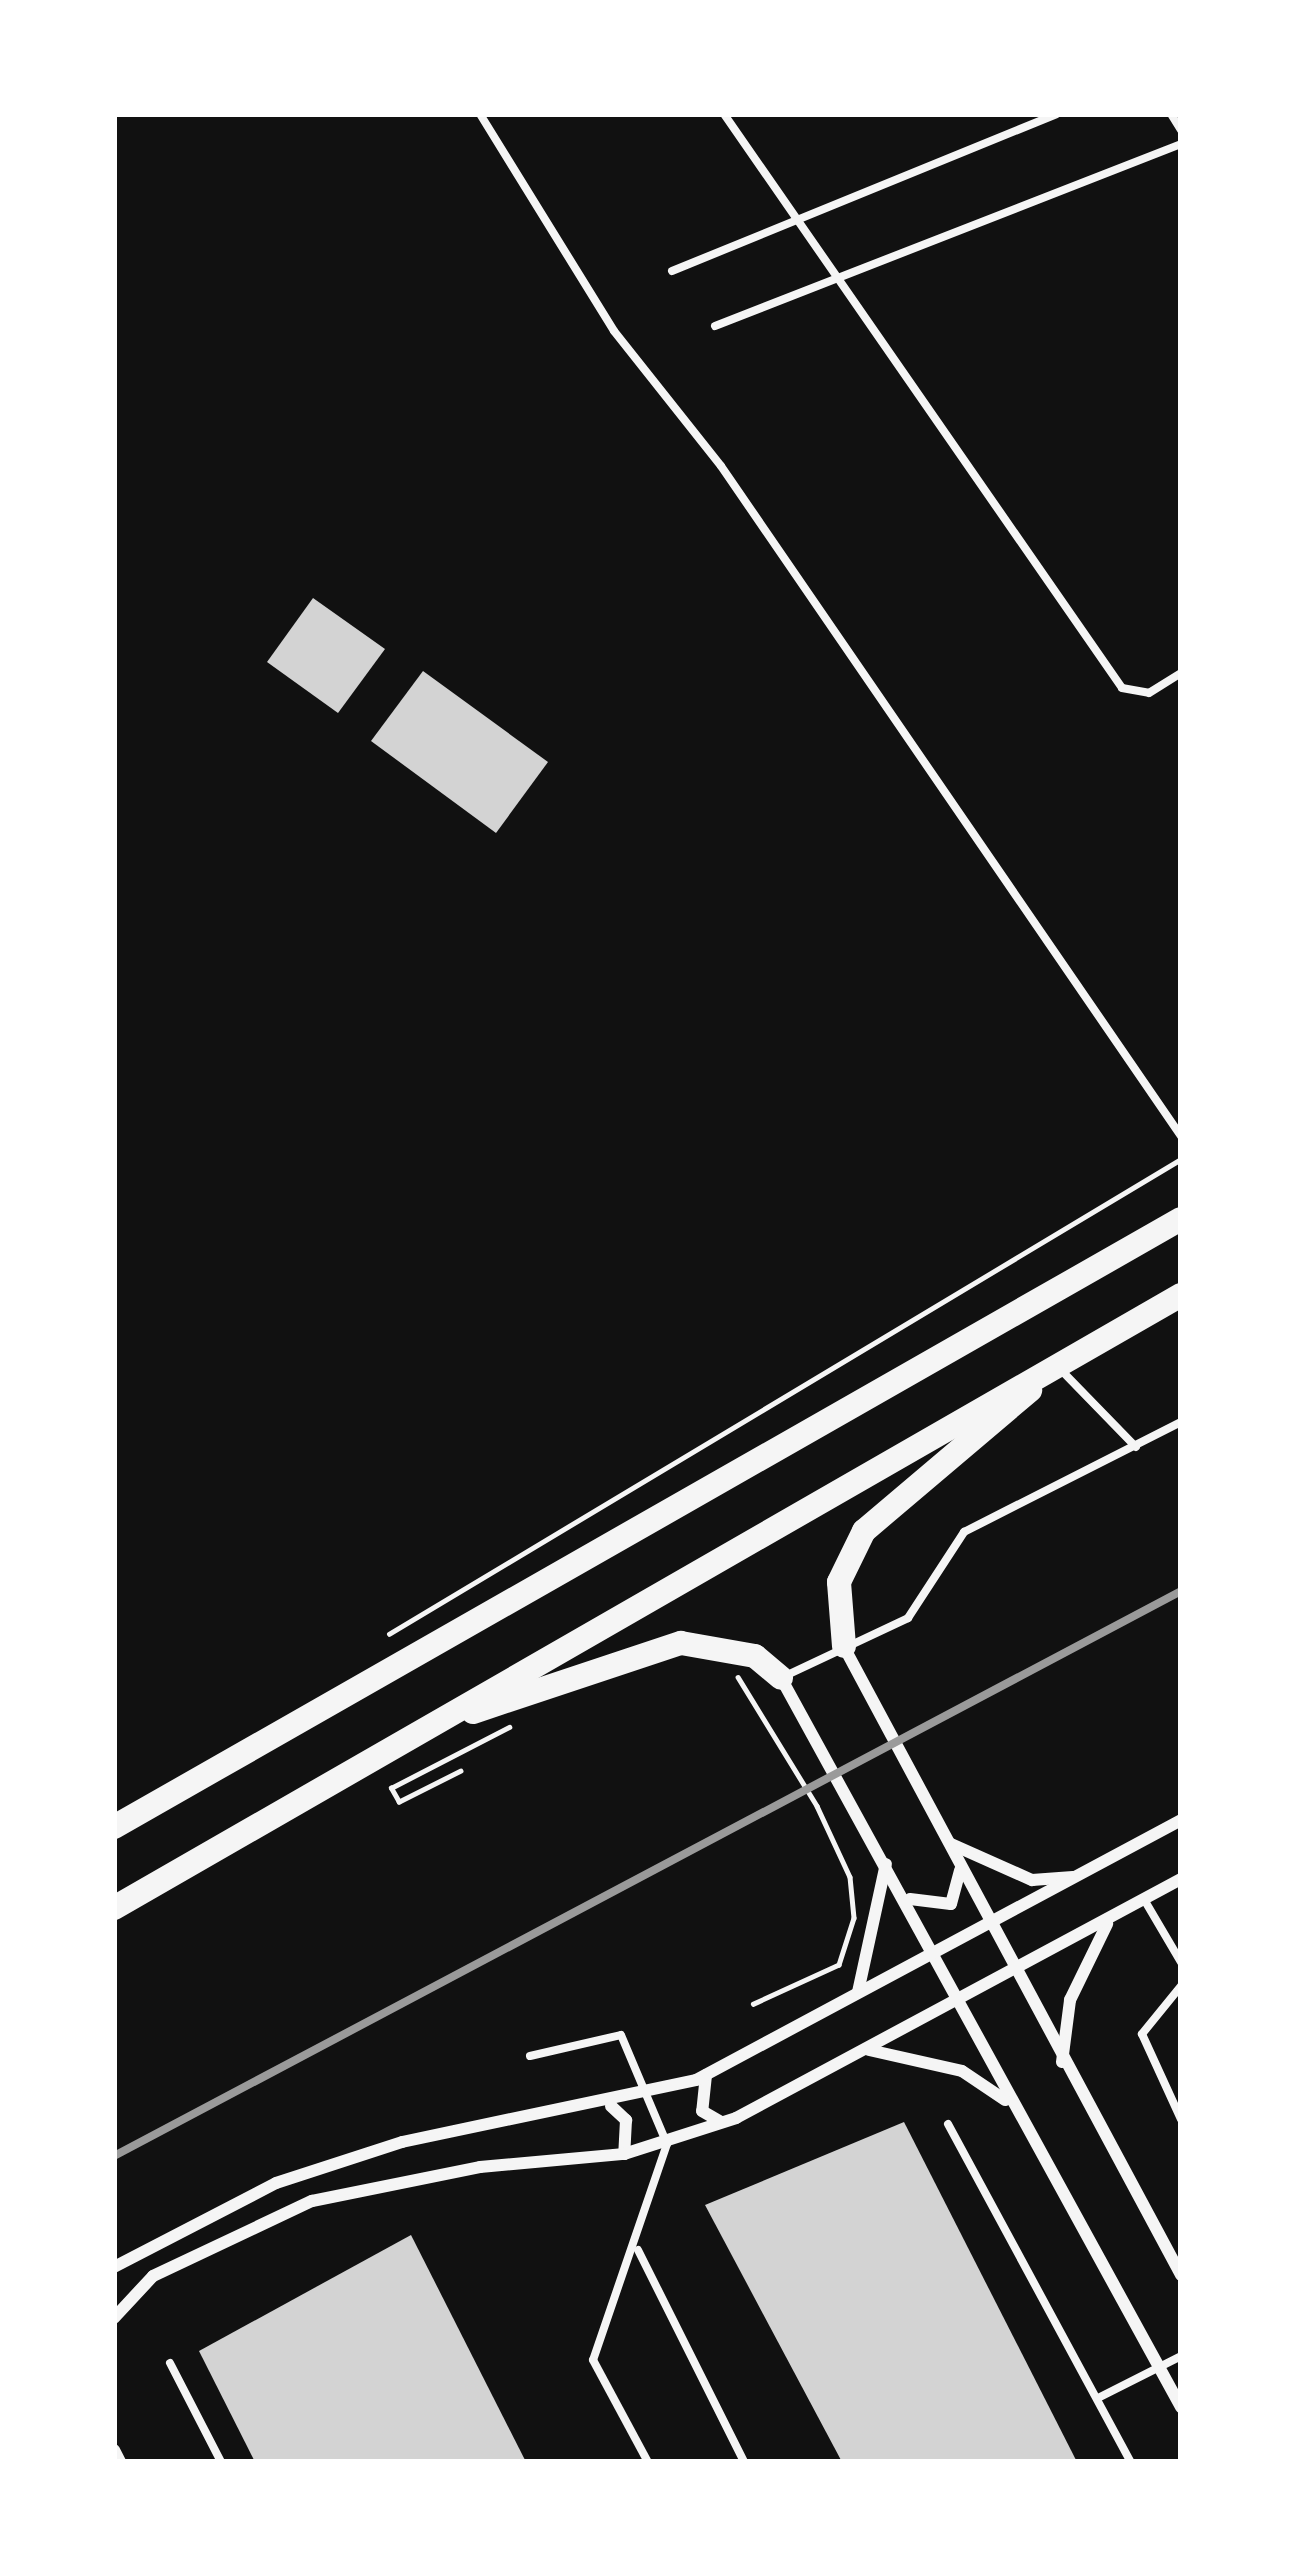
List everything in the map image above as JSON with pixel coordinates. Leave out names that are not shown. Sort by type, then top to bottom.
[{"type":"highway","points":[[114,1827],[1181,1219]]},
{"type":"highway","points":[[114,1908],[1181,1295]]},
{"type":"highway","points":[[844,1646],[839,1582],[864,1531],[1002,1422],[1051,1371]]},
{"type":"highway","points":[[448,1718],[681,1643],[755,1656],[781,1678]]},
{"type":"street","points":[[844,1646],[1013,1974],[1181,2275]]},
{"type":"street","points":[[781,1678],[909,1898],[1010,2103],[1181,2408]]},
{"type":"street","points":[[114,2267],[297,2176],[402,2142],[611,2106],[706,2074],[1181,1820]]},
{"type":"street","points":[[947,1841],[1032,1880],[1080,1877]]},
{"type":"street","points":[[858,1992],[886,1863]]},
{"type":"street","points":[[909,1898],[952,1904],[961,1868]]},
{"type":"street","points":[[114,2318],[153,2276],[312,2200],[480,2167],[624,2154],[668,2144],[868,2050],[1181,1879]]},
{"type":"street","points":[[1062,2064],[1070,2000],[1108,1922]]},
{"type":"street","points":[[868,2050],[962,2071],[1010,2103]]},
{"type":"street","points":[[706,2074],[702,2111],[721,2122]]},
{"type":"street","points":[[611,2106],[626,2120],[624,2154]]},
{"type":"street","points":[[114,2450],[120,2462]]},
{"type":"lane","points":[[480,114],[623,344],[721,466],[1181,1136]]},
{"type":"lane","points":[[724,114],[1122,688],[1149,693],[1181,673]]},
{"type":"lane","points":[[672,271],[800,224],[1056,114]]},
{"type":"lane","points":[[1171,114],[1181,130]]},
{"type":"lane","points":[[715,326],[1181,144]]},
{"type":"lane","points":[[1051,1371],[1136,1448]]},
{"type":"lane","points":[[781,1678],[908,1618],[964,1532],[1181,1422]]},
{"type":"lane","points":[[1145,1901],[1181,1962]]},
{"type":"lane","points":[[1181,1985],[1142,2034],[1181,2119]]},
{"type":"lane","points":[[530,2056],[621,2035],[668,2144],[638,2249],[593,2360],[648,2462]]},
{"type":"lane","points":[[948,2124],[1131,2462]]},
{"type":"lane","points":[[638,2249],[744,2462]]},
{"type":"lane","points":[[1098,2398],[1181,2356]]},
{"type":"lane","points":[[170,2363],[221,2462]]},
{"type":"path","points":[[389,1634],[1181,1160]]},
{"type":"path","points":[[722,1667],[758,1707],[850,1877],[854,1918],[839,1965],[754,2004]]},
{"type":"path","points":[[460,1771],[399,1802],[391,1788],[514,1724]]},
{"type":"building","points":[[313,598],[385,649],[338,713],[267,662]]},
{"type":"building","points":[[423,671],[548,762],[496,833],[371,741]]},
{"type":"building","points":[[904,2122],[1077,2462],[842,2462],[705,2205]]},
{"type":"building","points":[[411,2235],[526,2462],[255,2462],[199,2351]]},
{"type":"railway","points":[[114,2156],[1181,1591]]}]
